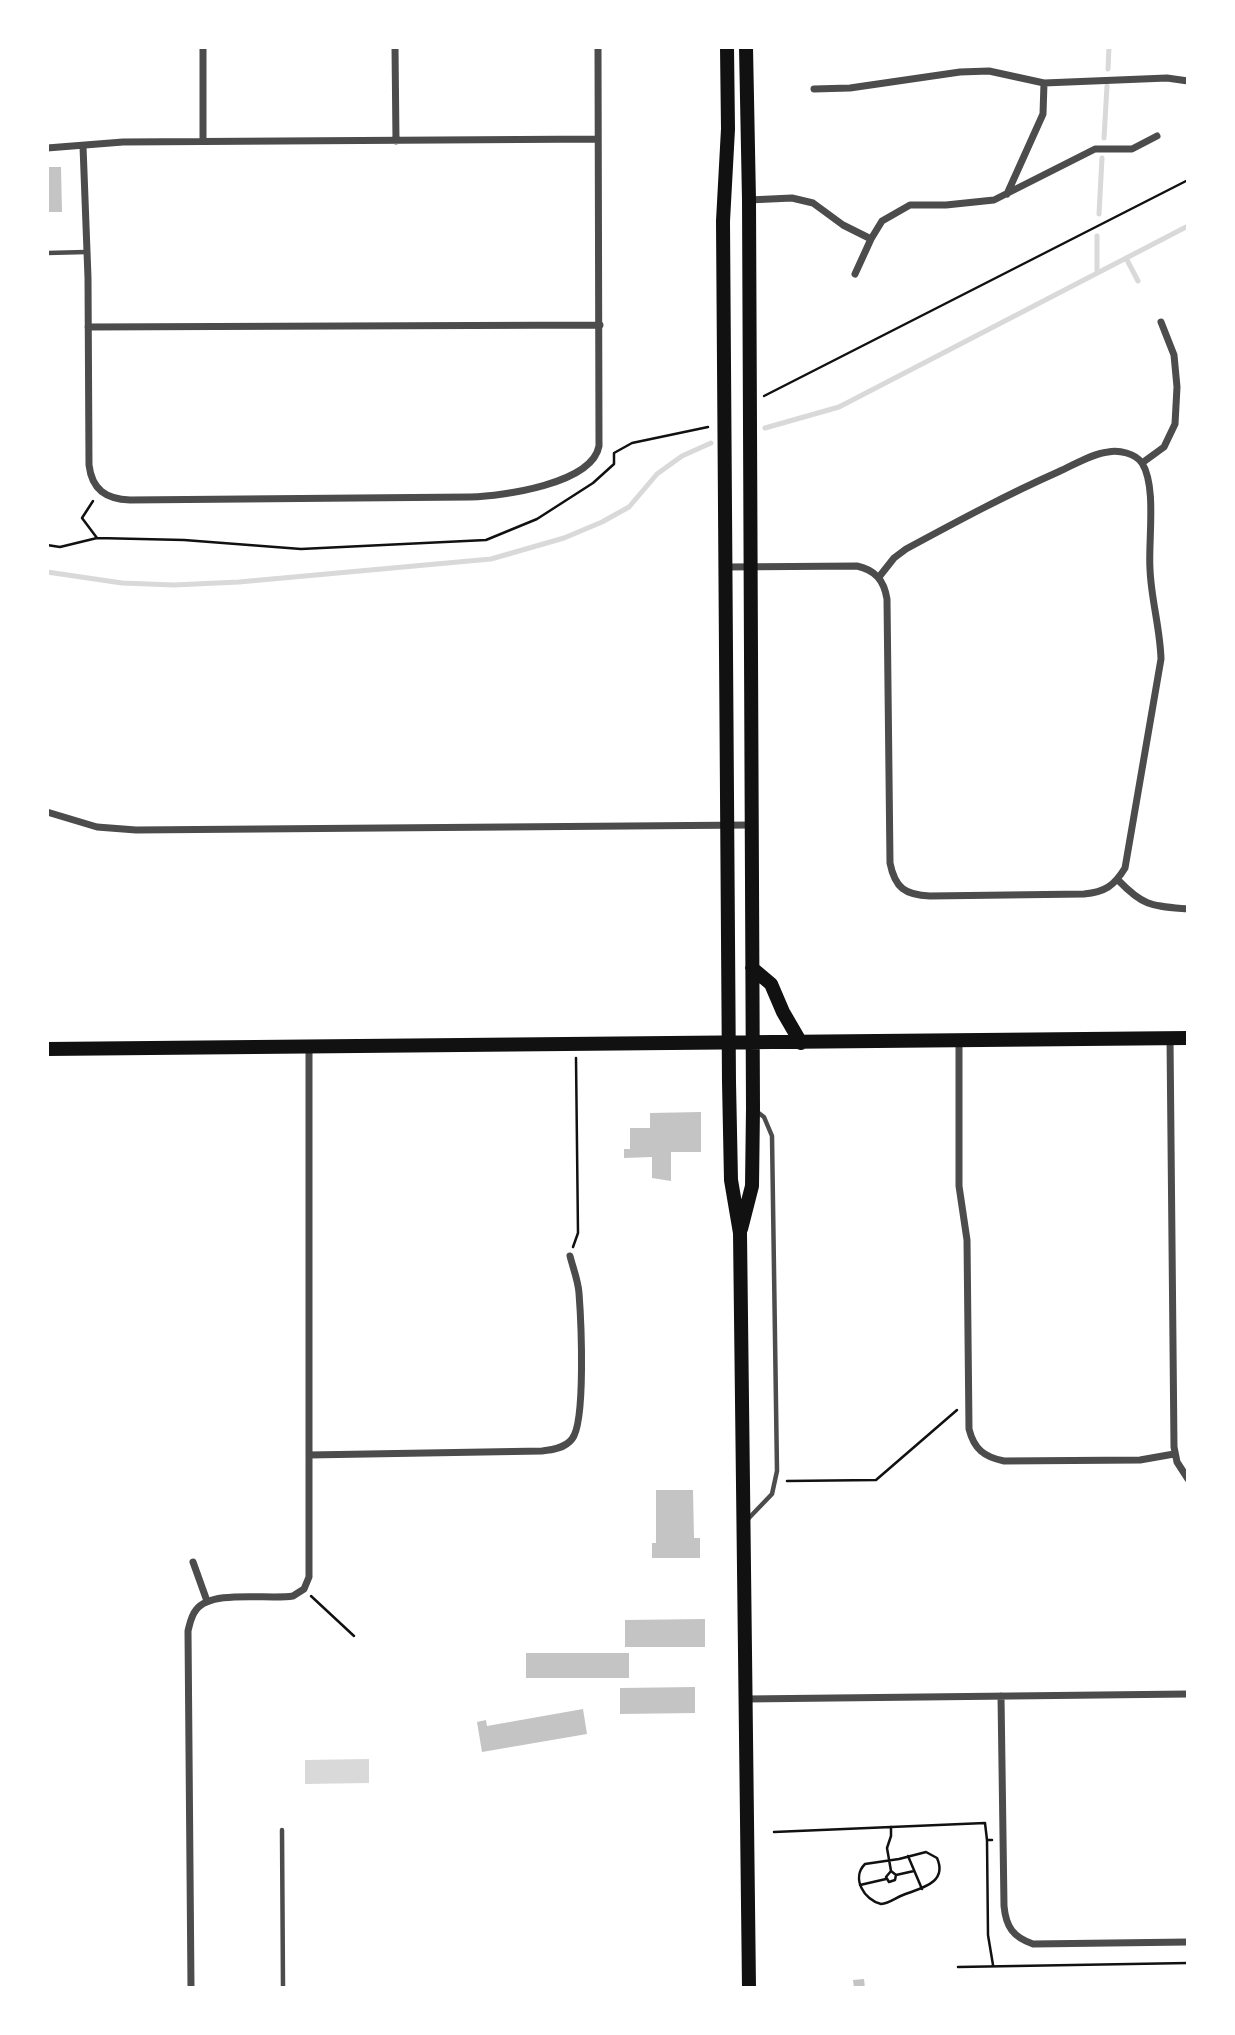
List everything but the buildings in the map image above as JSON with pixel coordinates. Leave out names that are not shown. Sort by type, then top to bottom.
[{"type":"main road","points":[[727,47],[728,129],[723,221],[731,1180],[740,1233],[749,1988]]},
{"type":"main road","points":[[740,1233],[752,1186],[753,1108],[746,47]]},
{"type":"main road","points":[[752,968],[771,984],[801,1043]]},
{"type":"main road","points":[[47,1049],[1188,1038]]},
{"type":"street","points":[[203,47],[203,141]]},
{"type":"street","points":[[395,47],[396,141]]},
{"type":"street","points":[[83,146],[89,465],[92,480],[99,490],[111,498],[130,500],[488,496],[516,492],[569,476],[588,466],[598,452],[598,47]]},
{"type":"street","points":[[814,89],[849,88],[960,72],[989,71],[1044,83],[1139,78],[1188,81]]},
{"type":"street","points":[[1007,194],[1043,114],[1044,83]]},
{"type":"street","points":[[855,274],[882,221],[910,205],[946,205],[995,200],[1095,149],[1132,149],[1157,136]]},
{"type":"street","points":[[47,148],[123,142],[598,139]]},
{"type":"street","points":[[749,200],[792,198],[813,203],[843,225],[871,239]]},
{"type":"street","points":[[1142,463],[1164,447],[1175,424],[1177,387],[1174,355],[1161,322]]},
{"type":"street","points":[[88,327],[600,325]]},
{"type":"street","points":[[726,567],[857,566],[866,568],[879,577],[886,590],[890,863],[895,881],[911,894],[930,896],[1084,894],[1106,890],[1118,880],[1125,868],[1161,659],[1161,632],[1150,570],[1149,497],[1142,463],[1130,454],[1100,454],[1008,494],[906,549],[894,558],[879,577]]},
{"type":"street","points":[[47,812],[97,827],[136,830],[751,825]]},
{"type":"street","points":[[1118,880],[1142,902],[1154,906],[1188,909]]},
{"type":"street","points":[[1170,1038],[1174,1454],[1188,1479]]},
{"type":"street","points":[[959,1041],[960,1186],[967,1240],[971,1437],[980,1451],[995,1460],[1004,1461],[1140,1460],[1174,1454]]},
{"type":"street","points":[[191,1988],[188,1631],[195,1610],[207,1601],[293,1596],[308,1583],[309,1047]]},
{"type":"street","points":[[309,1455],[542,1451],[555,1450],[567,1444],[576,1431],[580,1408],[579,1293],[570,1256]]},
{"type":"street","points":[[193,1562],[207,1601]]},
{"type":"street","points":[[745,1699],[1188,1694]]},
{"type":"street","points":[[1001,1696],[1004,1906],[1006,1922],[1011,1931],[1016,1937],[1033,1944],[1188,1942]]},
{"type":"lane","points":[[47,253],[86,252]]},
{"type":"lane","points":[[743,1524],[767,1501],[776,1482],[772,1136],[764,1117],[753,1108]]},
{"type":"lane","points":[[282,1830],[283,1988]]},
{"type":"path","points":[[750,407],[763,406],[764,396],[1188,180]]},
{"type":"path","points":[[97,538],[82,518],[99,490]]},
{"type":"path","points":[[570,1256],[578,1233],[576,1044]]},
{"type":"path","points":[[776,1482],[876,1480],[954,1411],[969,1403]]},
{"type":"path","points":[[304,1589],[354,1636]]},
{"type":"path","points":[[774,1832],[985,1823],[988,1935],[993,1965]]},
{"type":"path","points":[[891,1827],[887,1848],[891,1871]]},
{"type":"path","points":[[987,1840],[995,1840]]},
{"type":"path","points":[[926,1852],[937,1858],[940,1864],[939,1876],[922,1889],[881,1904],[870,1900],[860,1885],[859,1871],[865,1864],[890,1860],[926,1852]]},
{"type":"path","points":[[908,1856],[922,1889]]},
{"type":"path","points":[[891,1871],[897,1875]]},
{"type":"path","points":[[886,1879],[891,1871]]},
{"type":"path","points":[[860,1885],[886,1879],[892,1882],[897,1875],[914,1871]]},
{"type":"path","points":[[958,1967],[1188,1963]]},
{"type":"shaded area","points":[[369,1759],[369,1783],[305,1784],[305,1760]]},
{"type":"waterway","points":[[1108,69],[1109,47]]},
{"type":"waterway","points":[[1104,138],[1107,86]]},
{"type":"waterway","points":[[1099,214],[1102,158]]},
{"type":"waterway","points":[[765,428],[839,407],[1188,226]]},
{"type":"waterway","points":[[1097,236],[1097,273]]},
{"type":"waterway","points":[[1126,258],[1138,281]]},
{"type":"waterway","points":[[47,572],[122,583],[174,585],[239,582],[491,559],[564,538],[602,522],[629,507],[657,474],[682,456],[711,443]]}]
